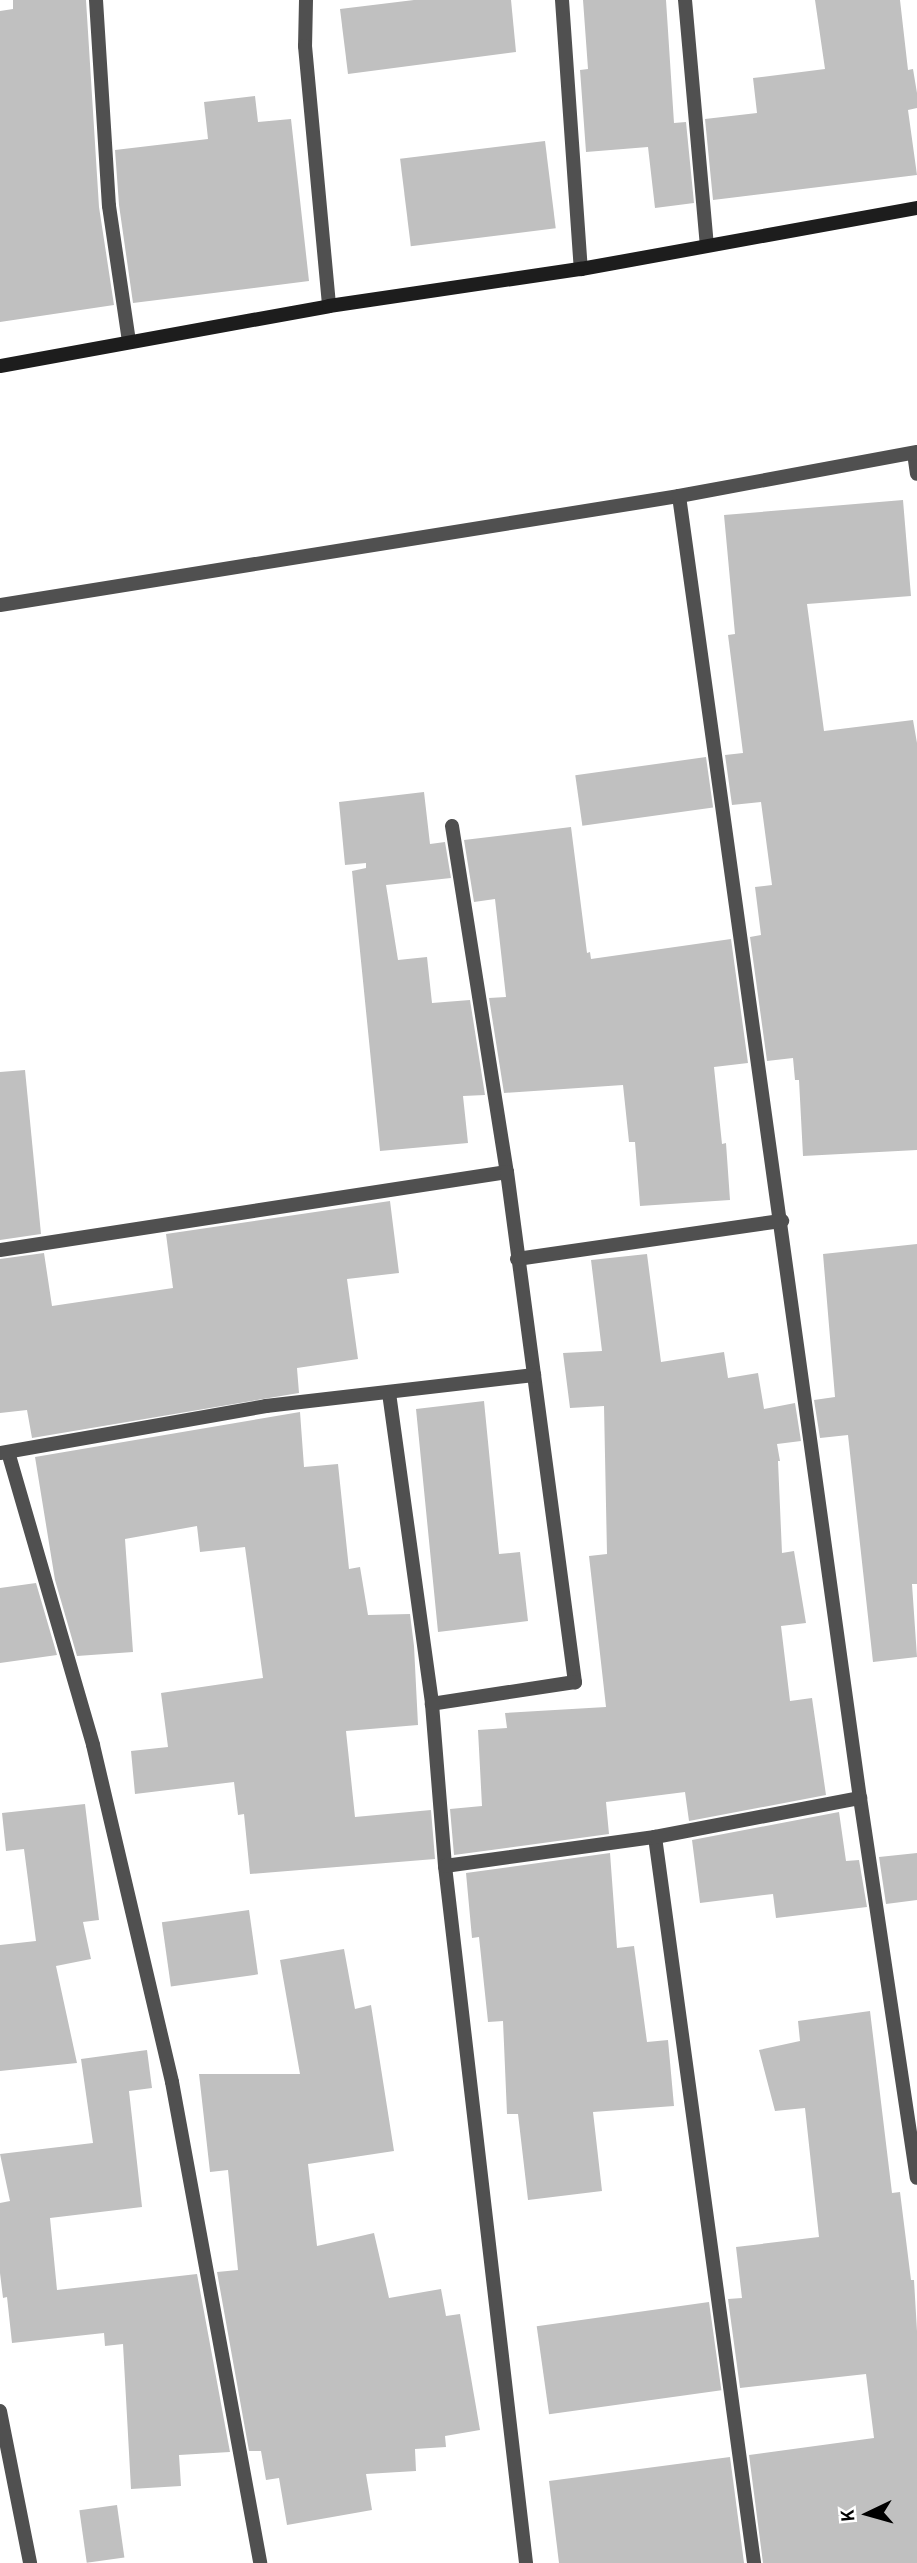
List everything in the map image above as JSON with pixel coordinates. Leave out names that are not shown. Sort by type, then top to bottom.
[{"type":"street","points":[[96,0],[109,206],[130,341]]},
{"type":"street","points":[[306,0],[305,46],[329,306]]},
{"type":"street","points":[[562,0],[581,269]]},
{"type":"street","points":[[685,0],[707,245]]},
{"type":"street","points":[[0,366],[329,306],[581,269],[917,208]]},
{"type":"street","points":[[0,605],[680,496],[916,453],[917,474]]},
{"type":"street","points":[[680,496],[860,1798],[917,2178]]},
{"type":"street","points":[[432,1704],[575,1682],[506,1172],[452,826]]},
{"type":"street","points":[[0,1250],[506,1172]]},
{"type":"street","points":[[517,1259],[782,1221]]},
{"type":"street","points":[[260,2563],[172,2082],[93,1745],[4,1452],[266,1406],[534,1375]]},
{"type":"street","points":[[389,1393],[432,1704],[445,1866],[526,2563]]},
{"type":"street","points":[[445,1866],[655,1838],[860,1798]]},
{"type":"street","points":[[655,1838],[754,2563]]},
{"type":"street","points":[[0,2411],[30,2563]]},
{"type":"building","points":[[13,0],[86,0],[99,207],[114,305],[0,322],[0,11],[13,9]]},
{"type":"building","points":[[414,0],[511,0],[516,52],[348,74],[340,9]]},
{"type":"building","points":[[583,0],[666,0],[674,123],[686,122],[694,203],[655,208],[648,147],[586,152],[580,70],[588,69]]},
{"type":"building","points":[[815,0],[900,0],[908,70],[913,69],[917,93],[917,108],[908,110],[917,175],[713,200],[705,119],[757,113],[753,78],[825,69]]},
{"type":"building","points":[[255,96],[258,122],[291,119],[309,281],[133,303],[119,205],[115,150],[208,139],[204,102]]},
{"type":"building","points":[[545,141],[556,228],[411,246],[400,159]]},
{"type":"building","points":[[903,500],[911,596],[807,604],[824,731],[913,720],[917,743],[917,1150],[803,1156],[799,1080],[795,1080],[793,1058],[767,1061],[750,937],[761,935],[755,887],[772,885],[761,802],[732,805],[725,755],[743,753],[728,635],[735,634],[724,515]]},
{"type":"building","points":[[706,757],[713,808],[582,826],[575,775]]},
{"type":"building","points":[[424,792],[430,844],[445,842],[451,878],[386,885],[398,960],[427,957],[432,1003],[470,1000],[485,1095],[463,1096],[468,1143],[380,1151],[352,871],[366,868],[366,863],[345,865],[339,802]]},
{"type":"building","points":[[571,827],[587,953],[590,952],[591,959],[731,939],[748,1063],[714,1067],[722,1144],[726,1143],[730,1200],[640,1206],[635,1142],[629,1142],[623,1085],[504,1093],[489,998],[506,997],[495,899],[474,902],[464,840]]},
{"type":"building","points":[[25,1070],[41,1234],[0,1240],[0,1072]]},
{"type":"building","points":[[390,1201],[399,1273],[347,1279],[358,1359],[297,1368],[299,1393],[32,1438],[27,1410],[0,1413],[0,1259],[44,1253],[52,1306],[173,1288],[166,1234]]},
{"type":"building","points":[[917,1244],[917,1584],[912,1584],[917,1657],[873,1662],[848,1435],[820,1438],[814,1400],[835,1397],[823,1254]]},
{"type":"building","points":[[647,1254],[661,1362],[724,1352],[728,1378],[758,1373],[764,1409],[795,1403],[801,1441],[777,1444],[780,1461],[782,1553],[794,1551],[806,1623],[781,1626],[790,1701],[812,1698],[826,1795],[689,1821],[685,1792],[606,1802],[609,1834],[454,1855],[450,1809],[482,1806],[478,1730],[507,1728],[505,1713],[606,1707],[589,1556],[607,1554],[604,1406],[570,1408],[563,1353],[602,1351],[591,1260]]},
{"type":"building","points":[[484,1401],[499,1554],[520,1552],[528,1621],[438,1632],[416,1409]]},
{"type":"building","points":[[300,1412],[304,1467],[338,1464],[349,1569],[360,1567],[368,1615],[410,1614],[418,1725],[346,1731],[355,1817],[431,1810],[435,1859],[250,1874],[244,1814],[238,1815],[234,1782],[135,1794],[131,1751],[168,1747],[161,1693],[263,1678],[245,1547],[200,1552],[197,1526],[125,1539],[133,1652],[77,1656],[55,1580],[35,1457]]},
{"type":"building","points":[[36,1583],[57,1655],[0,1663],[0,1588]]},
{"type":"building","points":[[85,1804],[99,1920],[83,1922],[91,1959],[56,1966],[77,2063],[0,2071],[0,1945],[36,1941],[24,1849],[6,1851],[2,1813]]},
{"type":"building","points":[[839,1812],[846,1861],[859,1860],[867,1907],[776,1918],[773,1894],[700,1903],[692,1840]]},
{"type":"building","points":[[610,1853],[617,1948],[634,1946],[647,2042],[668,2040],[674,2106],[593,2112],[602,2191],[528,2200],[518,2114],[507,2114],[503,2021],[488,2022],[479,1937],[472,1938],[466,1873]]},
{"type":"building","points":[[917,1853],[917,1900],[886,1904],[879,1857]]},
{"type":"building","points":[[249,1910],[258,1974],[171,1987],[162,1922]]},
{"type":"building","points":[[344,1949],[355,2009],[371,2005],[394,2151],[308,2164],[317,2246],[374,2233],[389,2298],[441,2289],[446,2316],[460,2314],[480,2430],[445,2436],[446,2447],[415,2449],[416,2471],[366,2474],[372,2510],[287,2525],[279,2478],[266,2480],[261,2451],[249,2451],[217,2272],[238,2270],[228,2170],[210,2172],[199,2074],[300,2074],[280,1960]]},
{"type":"building","points":[[870,2011],[892,2193],[900,2192],[911,2280],[914,2280],[917,2331],[917,2563],[763,2563],[749,2455],[874,2438],[866,2374],[740,2388],[728,2299],[742,2298],[736,2247],[819,2237],[805,2108],[775,2111],[759,2050],[800,2041],[798,2021]]},
{"type":"building","points":[[147,2050],[152,2088],[129,2091],[142,2207],[50,2218],[57,2290],[197,2274],[230,2452],[179,2455],[181,2486],[131,2489],[123,2344],[105,2346],[104,2333],[12,2343],[7,2297],[3,2298],[0,2273],[0,2203],[10,2201],[0,2154],[93,2143],[81,2059]]},
{"type":"building","points":[[709,2302],[721,2390],[549,2414],[537,2326]]},
{"type":"building","points":[[730,2457],[744,2563],[559,2563],[549,2481]]},
{"type":"building","points":[[117,2505],[124,2557],[87,2563],[79,2510]]}]
